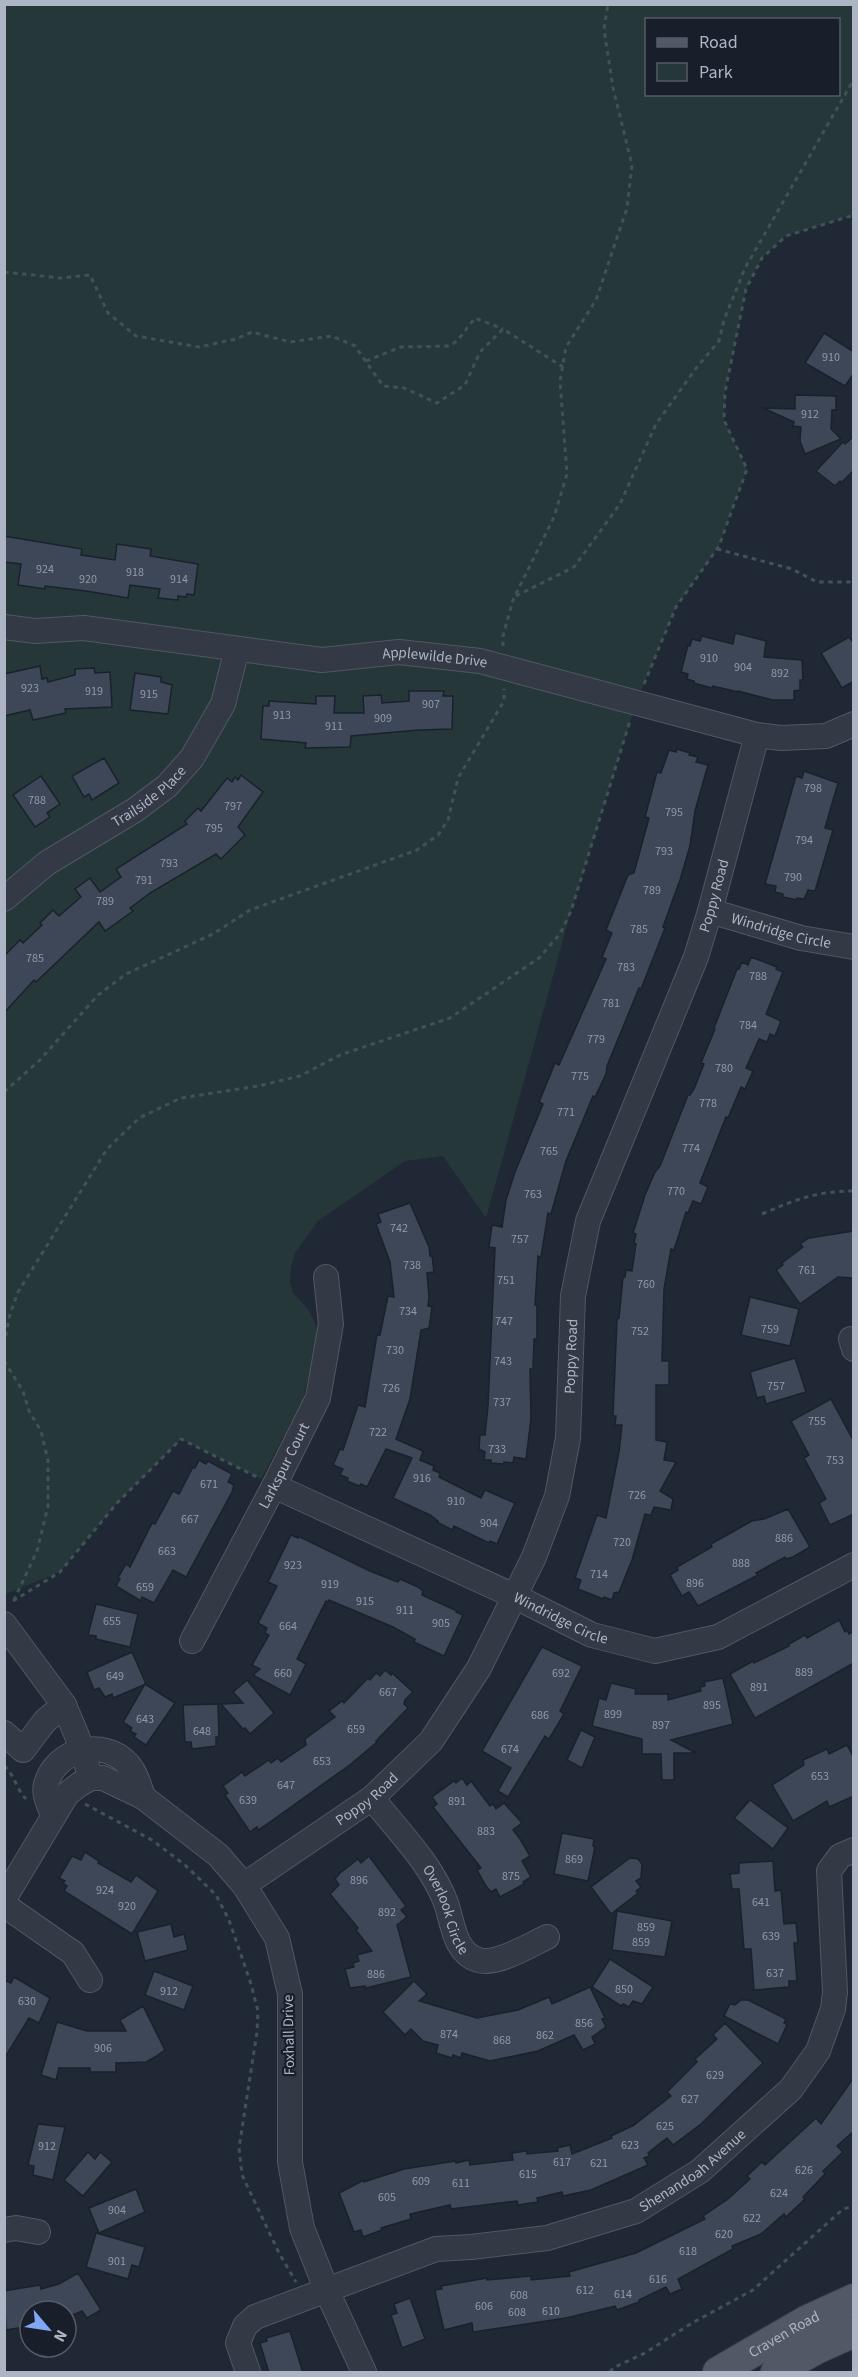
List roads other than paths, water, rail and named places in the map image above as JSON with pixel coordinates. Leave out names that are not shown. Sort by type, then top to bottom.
[{"type":"main road","name":"Craven Road","points":[[718,2373],[806,2321],[854,2299]]},
{"type":"main road","name":"Craven Road","points":[[776,2373],[816,2349],[854,2332]]},
{"type":"street","name":"Applewilde Drive","points":[[4,627],[35,631],[84,628],[322,660],[399,652],[480,661],[757,735],[781,738],[826,736],[854,724]]},
{"type":"street","name":"Trailside Place","points":[[4,899],[47,862],[135,810],[167,786],[192,758],[223,704],[237,648]]},
{"type":"street","name":"Poppy Road","points":[[244,1885],[372,1798],[431,1741],[479,1668],[534,1557],[557,1496],[568,1438],[573,1296],[588,1221],[696,957],[757,735]]},
{"type":"street","name":"Windridge Circle","points":[[710,911],[801,938],[854,947]]},
{"type":"street","name":"Larkspur Court","points":[[192,1641],[268,1483],[318,1398],[331,1324],[326,1277]]},
{"type":"street","name":"Windridge Circle","points":[[268,1483],[514,1596],[592,1635],[656,1651],[718,1637],[854,1565]]},
{"type":"street","points":[[4,1624],[64,1705],[91,1778],[68,1794],[4,1899]]},
{"type":"street","points":[[4,1733],[23,1750],[45,1721],[64,1705]]},
{"type":"street","points":[[53,1816],[46,1796],[46,1785],[54,1769],[67,1756],[81,1749],[97,1749],[112,1753],[126,1762],[135,1774],[143,1797]]},
{"type":"street","name":"Foxhall Drive","points":[[91,1778],[103,1778],[143,1797],[218,1856],[244,1885],[277,1938],[290,1994],[290,2162],[302,2228],[316,2295],[364,2373]]},
{"type":"street","name":"Overlook Circle","points":[[372,1798],[431,1873],[446,1902],[457,1940],[466,1953],[480,1961],[500,1959],[547,1937]]},
{"type":"street","name":"Shenandoah Avenue","points":[[316,2295],[436,2249],[547,2238],[636,2211],[700,2171],[791,2089],[818,2051],[832,2009],[835,1992],[829,1871],[840,1856],[854,1850]]},
{"type":"street","points":[[4,1905],[74,1953],[90,1980]]},
{"type":"street","points":[[4,2230],[16,2228],[38,2232]]},
{"type":"street","points":[[248,2373],[238,2343],[245,2326],[255,2317],[316,2295]]}]
